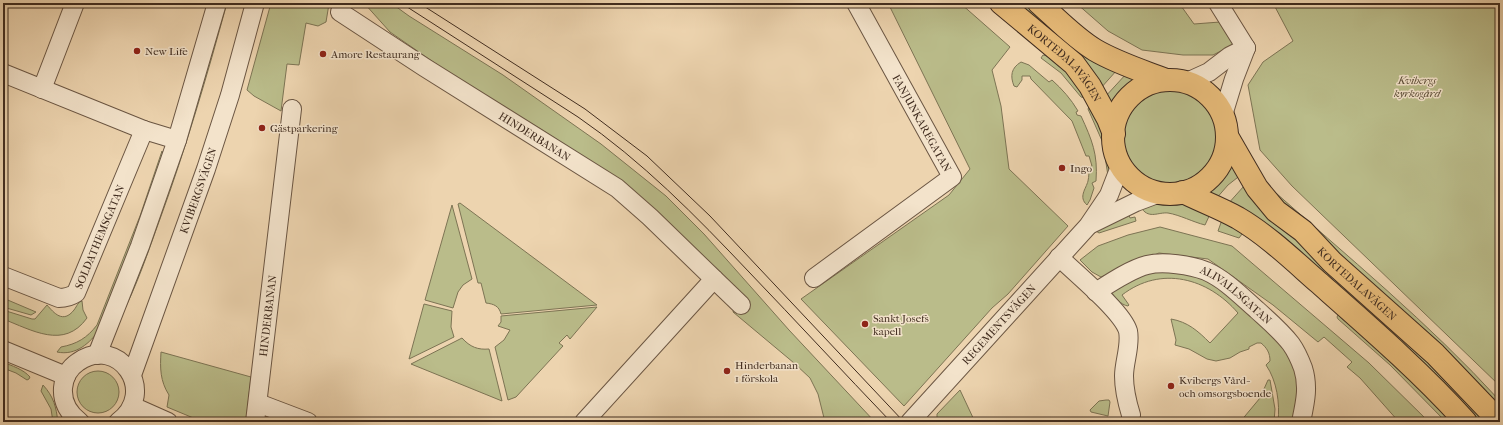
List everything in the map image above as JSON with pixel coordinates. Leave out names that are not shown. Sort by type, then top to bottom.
[{"type":"main road","name":"KORTEDALAVÄGEN","points":[[1000,3],[1074,64],[1090,86],[1108,119],[1114,134]]},
{"type":"main road","name":"KORTEDALAVÄGEN","points":[[1039,3],[1095,50],[1166,80]]},
{"type":"main road","name":"KORTEDALAVÄGEN","points":[[1227,136],[1223,159],[1215,172],[1204,183],[1190,190],[1168,194],[1146,189],[1134,181],[1120,164],[1114,146],[1114,134],[1120,110],[1130,97],[1143,87],[1158,81],[1166,80],[1187,82],[1211,96],[1223,115],[1227,136],[1264,198],[1280,215],[1303,231],[1332,262],[1436,354],[1500,422]]},
{"type":"main road","name":"KORTEDALAVÄGEN","points":[[1183,192],[1238,218],[1267,238],[1343,304],[1412,368],[1466,422]]},
{"type":"street","points":[[42,89],[75,3]]},
{"type":"street","points":[[96,355],[140,246],[177,140],[217,3]]},
{"type":"street","name":"KVIBERGSVÄGEN","points":[[132,406],[135,391],[132,375],[206,169],[230,95],[255,3]]},
{"type":"street","name":"FANJUNKAREGATAN","points":[[814,278],[952,177],[856,3]]},
{"type":"street","points":[[1218,3],[1246,48]]},
{"type":"street","name":"HINDERBANAN","points":[[340,12],[424,67],[617,188],[650,217],[741,305]]},
{"type":"street","points":[[1187,82],[1209,72],[1230,56],[1246,48]]},
{"type":"street","points":[[1223,115],[1234,79],[1246,48]]},
{"type":"street","points":[[3,73],[144,130],[177,140]]},
{"type":"street","name":"HINDERBANAN","points":[[255,422],[292,109]]},
{"type":"street","name":"SOLDATHEMSGATAN","points":[[3,276],[59,298],[66,298],[76,293],[144,130]]},
{"type":"street","name":"REGEMENTSVÄGEN","points":[[910,422],[1088,226],[1109,195],[1120,164]]},
{"type":"street","name":"REGEMENTSVÄGEN","points":[[1088,226],[1130,205],[1160,193]]},
{"type":"street","points":[[1059,257],[1111,306],[1121,317],[1128,331],[1124,376],[1125,397],[1131,415]]},
{"type":"street","name":"ALIVALLSGATAN","points":[[1096,292],[1121,277],[1147,265],[1168,264],[1189,266],[1206,271],[1221,280],[1277,328],[1295,349],[1303,368],[1306,386],[1305,406],[1301,422]]},
{"type":"street","points":[[584,422],[714,279]]},
{"type":"street","points":[[3,350],[66,376]]},
{"type":"street","points":[[80,422],[71,414],[65,404],[63,392],[66,376],[76,364],[89,356],[106,355],[117,360],[128,369],[132,375]]},
{"type":"street","points":[[258,402],[308,422]]},
{"type":"street","points":[[118,422],[124,418],[132,406],[168,422]]},
{"type":"green space","points":[[221,3],[227,3],[187,139],[170,192],[142,269],[120,318]]},
{"type":"green space","points":[[271,3],[333,3],[329,4],[326,22],[318,26],[306,23],[299,65],[287,64],[281,111],[254,96],[247,90]]},
{"type":"green space","points":[[364,3],[391,3],[409,16],[503,75],[601,144],[666,196],[704,234],[789,330],[875,422],[825,422],[818,394],[810,378],[733,312],[739,294],[620,180],[452,75],[390,32]]},
{"type":"green space","points":[[888,3],[960,3],[1010,47],[992,70],[1001,106],[1009,169],[1068,226],[1008,294],[992,308],[904,406],[801,299],[949,195],[970,169]]},
{"type":"green space","points":[[1015,3],[1025,3],[1041,18],[1117,70],[1100,89]]},
{"type":"green space","points":[[1076,3],[1179,3],[1194,24],[1220,22],[1235,44],[1213,55],[1183,55],[1142,50],[1108,31]]},
{"type":"green space","name":"Kvibergs kyrkogård","points":[[1273,3],[1500,3],[1500,386],[1292,186],[1260,150],[1248,85],[1263,62],[1293,41]]},
{"type":"green space","points":[[1043,55],[1056,58],[1086,98],[1081,97],[1061,73],[1041,58]]},
{"type":"green space","points":[[1021,62],[1029,65],[1049,82],[1052,80],[1072,102],[1078,111],[1076,112],[1077,115],[1081,116],[1091,140],[1096,163],[1096,181],[1092,183],[1094,188],[1087,205],[1083,199],[1083,193],[1088,181],[1089,167],[1092,166],[1089,156],[1086,156],[1072,121],[1031,79],[1030,76],[1022,76],[1022,80],[1017,87],[1014,86],[1012,72]]},
{"type":"green space","points":[[1127,73],[1134,80],[1121,92],[1111,105],[1104,98]]},
{"type":"green space","points":[[1171,88],[1189,92],[1198,96],[1205,102],[1211,109],[1215,118],[1219,136],[1215,154],[1211,163],[1205,170],[1198,176],[1189,180],[1171,184],[1153,180],[1144,176],[1137,170],[1131,163],[1127,154],[1123,136],[1127,118],[1131,109],[1137,102],[1144,96],[1153,92]]},
{"type":"green space","points":[[1089,107],[1109,142],[1111,164],[1110,175],[1108,176],[1103,143],[1088,109]]},
{"type":"green space","points":[[162,151],[164,158],[100,329],[92,339],[82,347],[70,352],[57,352],[61,347],[81,340],[97,325],[140,216]]},
{"type":"green space","points":[[1231,165],[1242,174],[1228,185],[1215,200],[1208,192],[1221,180]]},
{"type":"green space","points":[[1244,186],[1405,338],[1487,422],[1477,422],[1462,406],[1227,205]]},
{"type":"green space","points":[[1268,186],[1387,290],[1445,344],[1500,401],[1500,409],[1298,221]]},
{"type":"green space","points":[[1172,202],[1189,204],[1211,212],[1205,225],[1168,213],[1148,214],[1142,209],[1150,204]]},
{"type":"green space","points":[[460,203],[597,305],[501,314],[496,306],[486,303],[481,283],[478,283],[458,204]]},
{"type":"green space","points":[[452,205],[472,279],[463,285],[458,292],[453,308],[425,300]]},
{"type":"green space","points":[[1128,212],[1130,218],[1135,217],[1136,221],[1099,233],[1096,231]]},
{"type":"green space","points":[[1223,217],[1242,234],[1239,238],[1218,231]]},
{"type":"green space","points":[[1160,227],[1232,246],[1369,363],[1429,422],[1399,422],[1360,378],[1347,367],[1352,362],[1324,337],[1318,342],[1273,305],[1208,259],[1159,253],[1101,277],[1092,272],[1080,260],[1098,246],[1128,235]]},
{"type":"green space","points":[[1181,271],[1213,281],[1263,323],[1291,357],[1300,388],[1292,422],[1278,422],[1279,407],[1277,392],[1273,378],[1266,365],[1270,361],[1269,353],[1261,343],[1257,343],[1249,347],[1249,349],[1230,358],[1216,361],[1207,359],[1189,349],[1175,345],[1176,340],[1171,319],[1183,322],[1210,343],[1238,313],[1213,291],[1198,284],[1183,280],[1168,278],[1152,280],[1137,286],[1122,295],[1129,305],[1128,306],[1118,300],[1111,291],[1120,285],[1149,273]]},
{"type":"green space","points":[[3,298],[36,312],[31,315],[3,307]]},
{"type":"green space","points":[[82,301],[83,310],[87,318],[78,328],[68,333],[47,335],[3,319],[3,310],[35,319],[47,305],[56,314],[62,317],[70,314]]},
{"type":"green space","points":[[424,304],[452,311],[451,327],[454,337],[409,359]]},
{"type":"green space","points":[[597,307],[570,339],[567,335],[559,343],[563,346],[516,397],[508,400],[495,347],[504,340],[510,330],[498,326],[501,322],[501,316]]},
{"type":"green space","points":[[1338,315],[1397,366],[1452,422],[1446,422],[1390,365],[1338,319]]},
{"type":"green space","points":[[462,338],[474,347],[489,349],[502,401],[411,364]]},
{"type":"green space","points":[[161,352],[251,377],[246,422],[203,422],[167,407],[169,395],[161,374]]},
{"type":"green space","points":[[3,362],[24,372],[30,377],[29,379],[27,380],[16,373],[3,368]]},
{"type":"green space","points":[[94,371],[102,371],[110,374],[116,380],[119,392],[116,404],[110,410],[102,413],[94,413],[86,410],[80,404],[77,396],[77,388],[80,380],[86,374]]},
{"type":"green space","points":[[1268,380],[1270,380],[1275,409],[1274,422],[1258,422],[1253,418],[1249,422],[1240,422],[1260,398]]},
{"type":"green space","points":[[43,385],[54,402],[58,422],[53,422],[51,409],[41,391]]},
{"type":"green space","points":[[960,390],[975,422],[941,422],[937,418],[937,414]]},
{"type":"green space","points":[[1109,400],[1108,416],[1091,412],[1090,410],[1099,401]]},
{"type":"tram line","points":[[401,3],[578,117],[624,152],[668,190],[709,230],[891,422]]},
{"type":"tram line","points":[[419,3],[585,109],[647,156],[710,216],[904,422]]},
{"type":"place","name":"New Life","points":[[137,51]]},
{"type":"place","name":"Amore Restaurang","points":[[323,54]]},
{"type":"place","name":"Gästparkering","points":[[262,128]]},
{"type":"place","name":"Ingo","points":[[1062,168]]},
{"type":"place","name":"Sankt Josefs kapell","points":[[865,324]]},
{"type":"place","name":"Hinderbanan 1 förskola","points":[[727,371]]},
{"type":"place","name":"Kvibergs Vård- och omsorgsboende","points":[[1171,386]]}]
